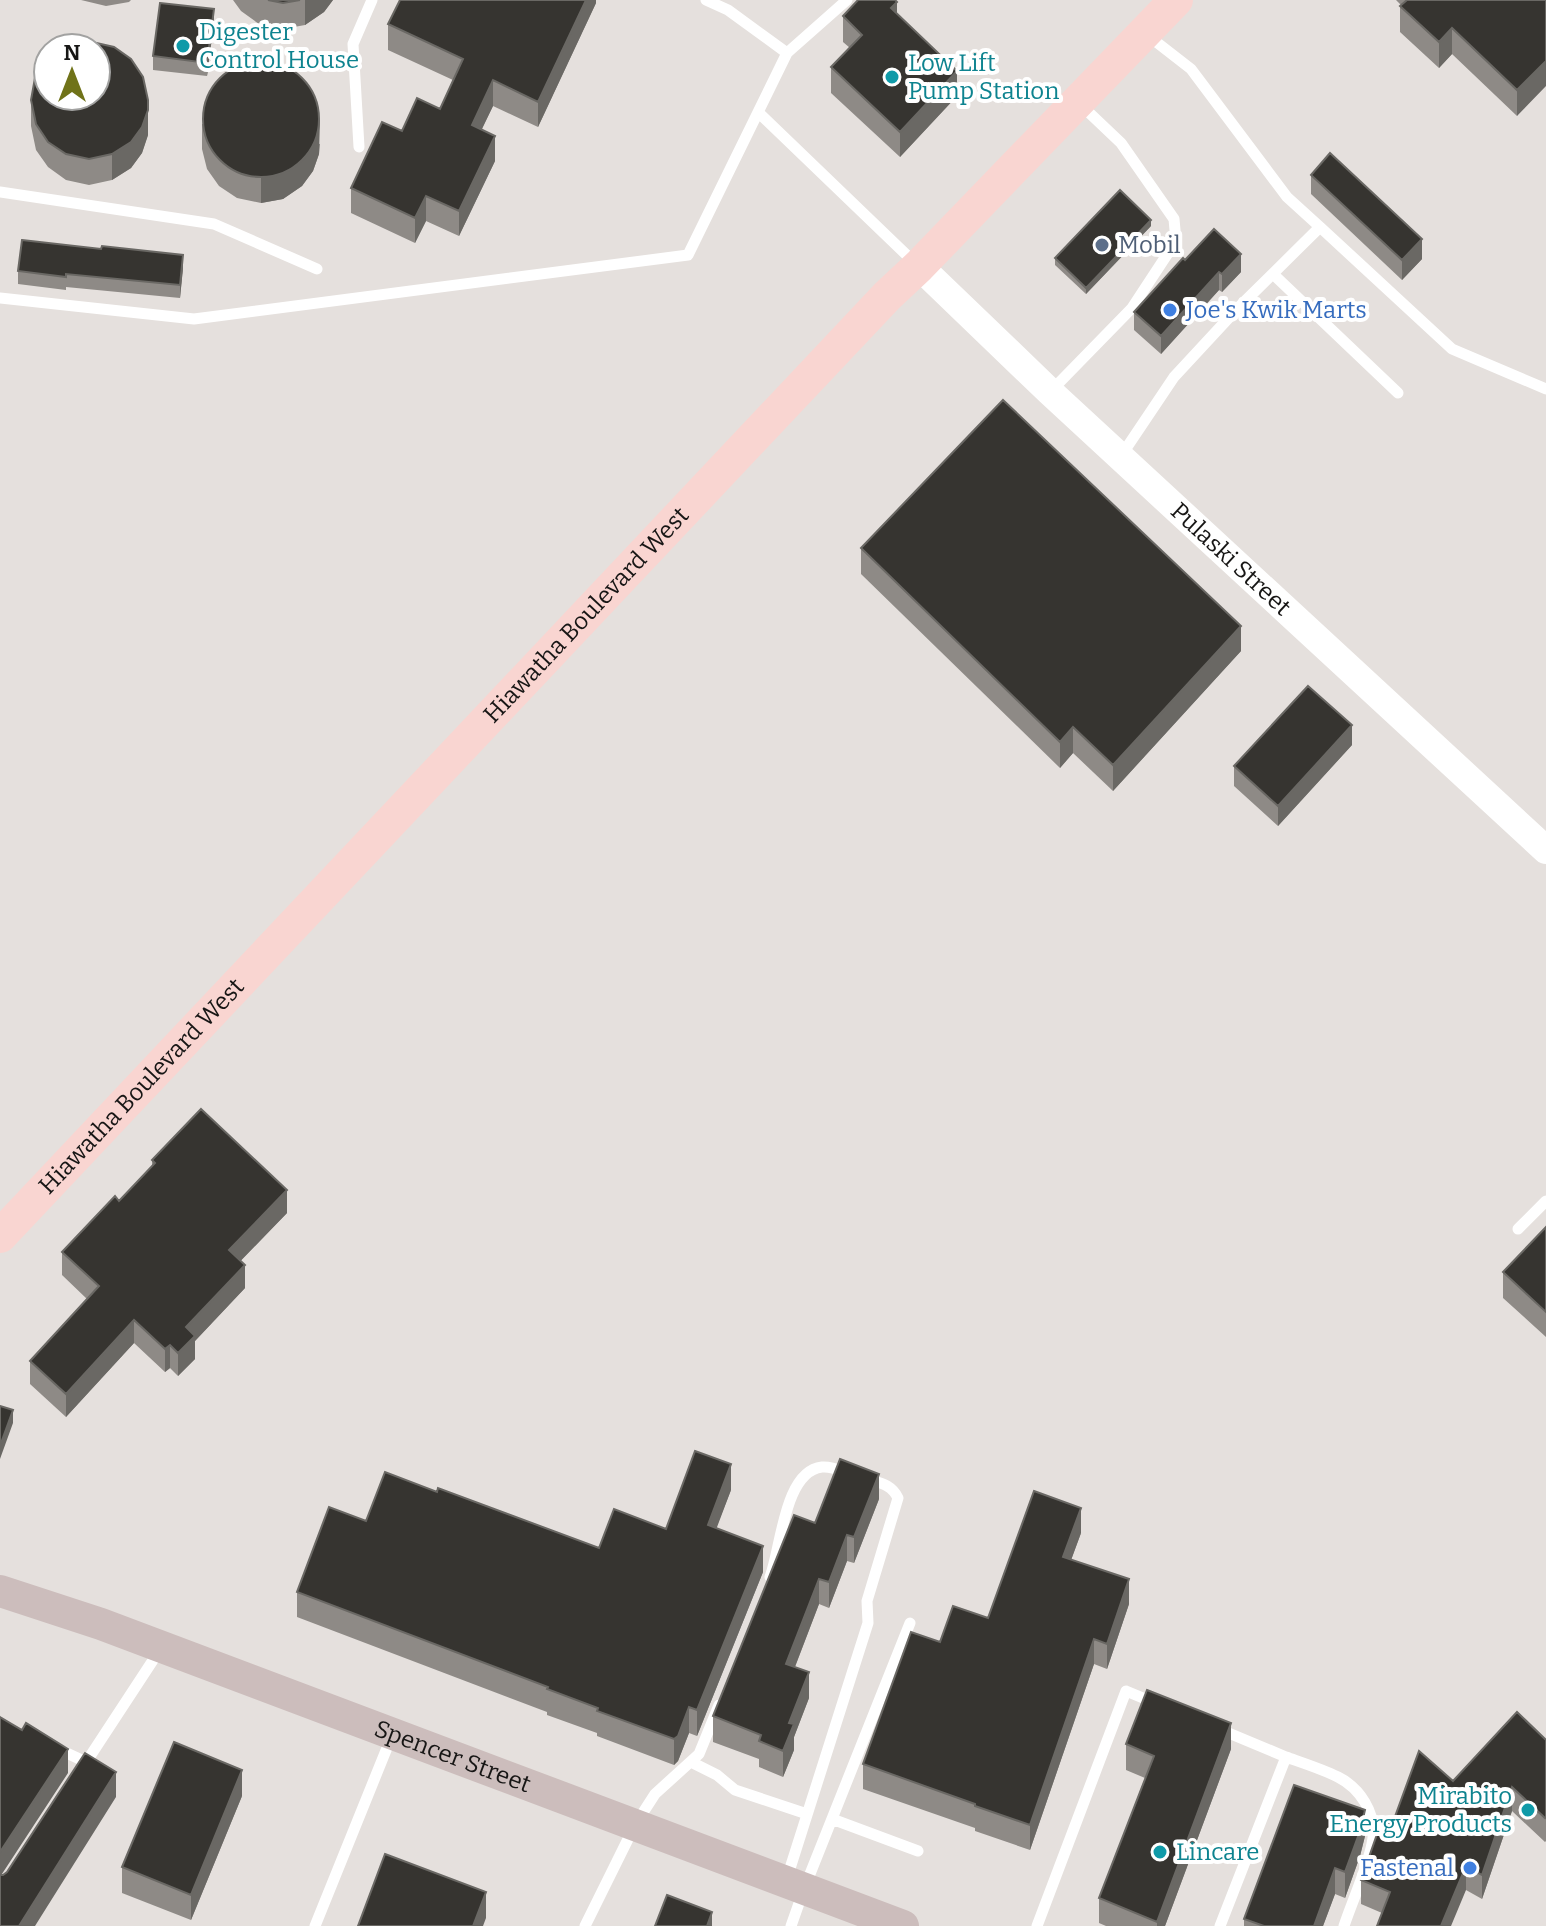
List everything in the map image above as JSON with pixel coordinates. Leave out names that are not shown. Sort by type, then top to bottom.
[{"type":"main road","name":"Hiawatha Boulevard West","points":[[0,1236],[876,307],[1176,0]]},
{"type":"main road","name":"Spencer Street","points":[[0,1591],[101,1624],[903,1926]]},
{"type":"street","name":"Pulaski Street","points":[[919,266],[1050,392],[1546,850]]},
{"type":"lane","points":[[359,147],[353,44],[372,0]]},
{"type":"lane","points":[[706,0],[728,10],[787,53]]},
{"type":"lane","points":[[0,298],[194,319],[688,255],[787,53],[847,0]]},
{"type":"lane","points":[[1144,33],[1191,69],[1287,197],[1452,349],[1546,389]]},
{"type":"lane","points":[[1050,392],[1132,308],[1176,241],[1174,219],[1121,143],[1078,102]]},
{"type":"lane","points":[[758,112],[919,266]]},
{"type":"lane","points":[[0,192],[214,224],[317,269]]},
{"type":"lane","points":[[1120,457],[1174,377],[1320,227]]},
{"type":"lane","points":[[1273,274],[1398,393]]},
{"type":"lane","points":[[1518,1229],[1546,1201]]},
{"type":"lane","points":[[766,1585],[792,1494],[804,1476],[817,1468],[826,1467],[887,1485],[895,1491],[898,1498],[867,1601],[868,1623],[807,1814],[791,1926]]},
{"type":"lane","points":[[795,1885],[832,1819],[910,1623]]},
{"type":"lane","points":[[77,1775],[162,1647]]},
{"type":"lane","points":[[1037,1926],[1126,1691],[1169,1709]]},
{"type":"lane","points":[[585,1926],[635,1825],[655,1794],[699,1754],[721,1698]]},
{"type":"lane","points":[[1213,1727],[1340,1778],[1355,1789],[1366,1803],[1372,1819],[1373,1836],[1344,1926]]},
{"type":"lane","points":[[315,1926],[392,1735]]},
{"type":"lane","points":[[43,1742],[86,1762]]},
{"type":"lane","points":[[1220,1926],[1286,1757]]},
{"type":"lane","points":[[691,1762],[717,1775],[735,1790],[807,1814]]},
{"type":"lane","points":[[832,1819],[918,1851]]},
{"type":"building","points":[[268,0],[300,0],[283,3]]},
{"type":"building","points":[[400,0],[586,0],[538,102],[493,80],[472,125],[495,136],[459,211],[426,196],[415,218],[351,188],[382,122],[402,131],[417,98],[440,109],[463,59],[388,24]]},
{"type":"building","name":"Low Lift Pump Station","points":[[858,0],[895,0],[897,2],[891,8],[957,71],[900,132],[831,67],[862,35],[843,16]]},
{"type":"building","points":[[1407,0],[1546,0],[1546,61],[1517,90],[1452,28],[1439,42],[1400,6]]},
{"type":"building","name":"Digester Control House","points":[[160,3],[214,9],[207,63],[153,56]]},
{"type":"building","points":[[112,47],[131,59],[143,77],[148,110],[142,127],[131,142],[112,154],[89,159],[66,154],[48,142],[36,124],[34,112],[112,112]]},
{"type":"building","points":[[261,61],[283,66],[302,78],[314,97],[319,119],[314,141],[302,160],[283,172],[261,177],[239,172],[220,160],[208,141],[203,119],[208,97],[220,78],[239,66]]},
{"type":"building","points":[[1330,153],[1422,239],[1402,260],[1311,175]]},
{"type":"building","points":[[1120,190],[1151,220],[1086,288],[1055,258]]},
{"type":"building","points":[[1214,229],[1241,254],[1222,274],[1219,272],[1161,336],[1134,312]]},
{"type":"building","points":[[22,240],[183,255],[180,285],[18,271]]},
{"type":"building","points":[[1003,400],[1241,626],[1113,765],[1073,727],[1060,742],[861,548]]},
{"type":"building","points":[[1308,686],[1352,725],[1278,806],[1234,766]]},
{"type":"building","points":[[201,1109],[287,1190],[229,1250],[245,1265],[186,1327],[195,1336],[178,1353],[170,1345],[165,1349],[134,1320],[66,1394],[30,1361],[99,1286],[62,1252],[115,1196],[119,1201],[155,1163],[152,1160]]},
{"type":"building","points":[[1546,1227],[1546,1312],[1503,1272]]},
{"type":"building","points":[[0,1406],[13,1410],[0,1446]]},
{"type":"building","points":[[695,1451],[731,1464],[708,1525],[763,1546],[697,1710],[689,1707],[674,1739],[597,1711],[598,1708],[548,1687],[297,1592],[329,1507],[366,1521],[385,1472],[437,1492],[438,1488],[599,1548],[614,1509],[666,1529]]},
{"type":"building","points":[[840,1459],[879,1474],[854,1537],[847,1535],[829,1582],[819,1579],[786,1664],[809,1672],[789,1723],[794,1724],[783,1751],[759,1741],[761,1735],[713,1716],[794,1515],[815,1523]]},
{"type":"building","points":[[1034,1491],[1081,1508],[1063,1557],[1129,1579],[1107,1644],[1094,1639],[1030,1825],[863,1764],[911,1632],[940,1642],[953,1606],[988,1618]]},
{"type":"building","name":"Lincare","points":[[1147,1690],[1231,1723],[1157,1922],[1099,1898],[1154,1756],[1126,1744]]},
{"type":"building","points":[[1517,1712],[1546,1740],[1546,1817],[1512,1787],[1482,1875],[1466,1866],[1441,1926],[1377,1926],[1390,1892],[1361,1880],[1381,1818],[1393,1822],[1419,1751],[1453,1781]]},
{"type":"building","points":[[0,1717],[22,1730],[26,1723],[68,1749],[0,1852]]},
{"type":"building","points":[[174,1742],[242,1770],[191,1895],[122,1867]]},
{"type":"building","points":[[85,1753],[116,1772],[19,1926],[0,1926],[0,1875],[7,1872]]},
{"type":"building","name":"Lincare","points":[[1294,1785],[1365,1810],[1345,1872],[1335,1868],[1314,1926],[1264,1926],[1244,1919]]},
{"type":"building","points":[[385,1854],[486,1892],[473,1926],[358,1926]]},
{"type":"building","points":[[667,1895],[712,1912],[707,1926],[655,1926]]},
{"type":"place","name":"Digester Control House","points":[[183,46]]},
{"type":"place","name":"Low Lift Pump Station","points":[[892,77]]},
{"type":"place","name":"Mobil","points":[[1102,245]]},
{"type":"place","name":"Joe's Kwik Marts","points":[[1170,310]]},
{"type":"place","name":"Mirabito Energy Products","points":[[1528,1810]]},
{"type":"place","name":"Lincare","points":[[1160,1852]]},
{"type":"place","name":"Fastenal","points":[[1470,1868]]}]
